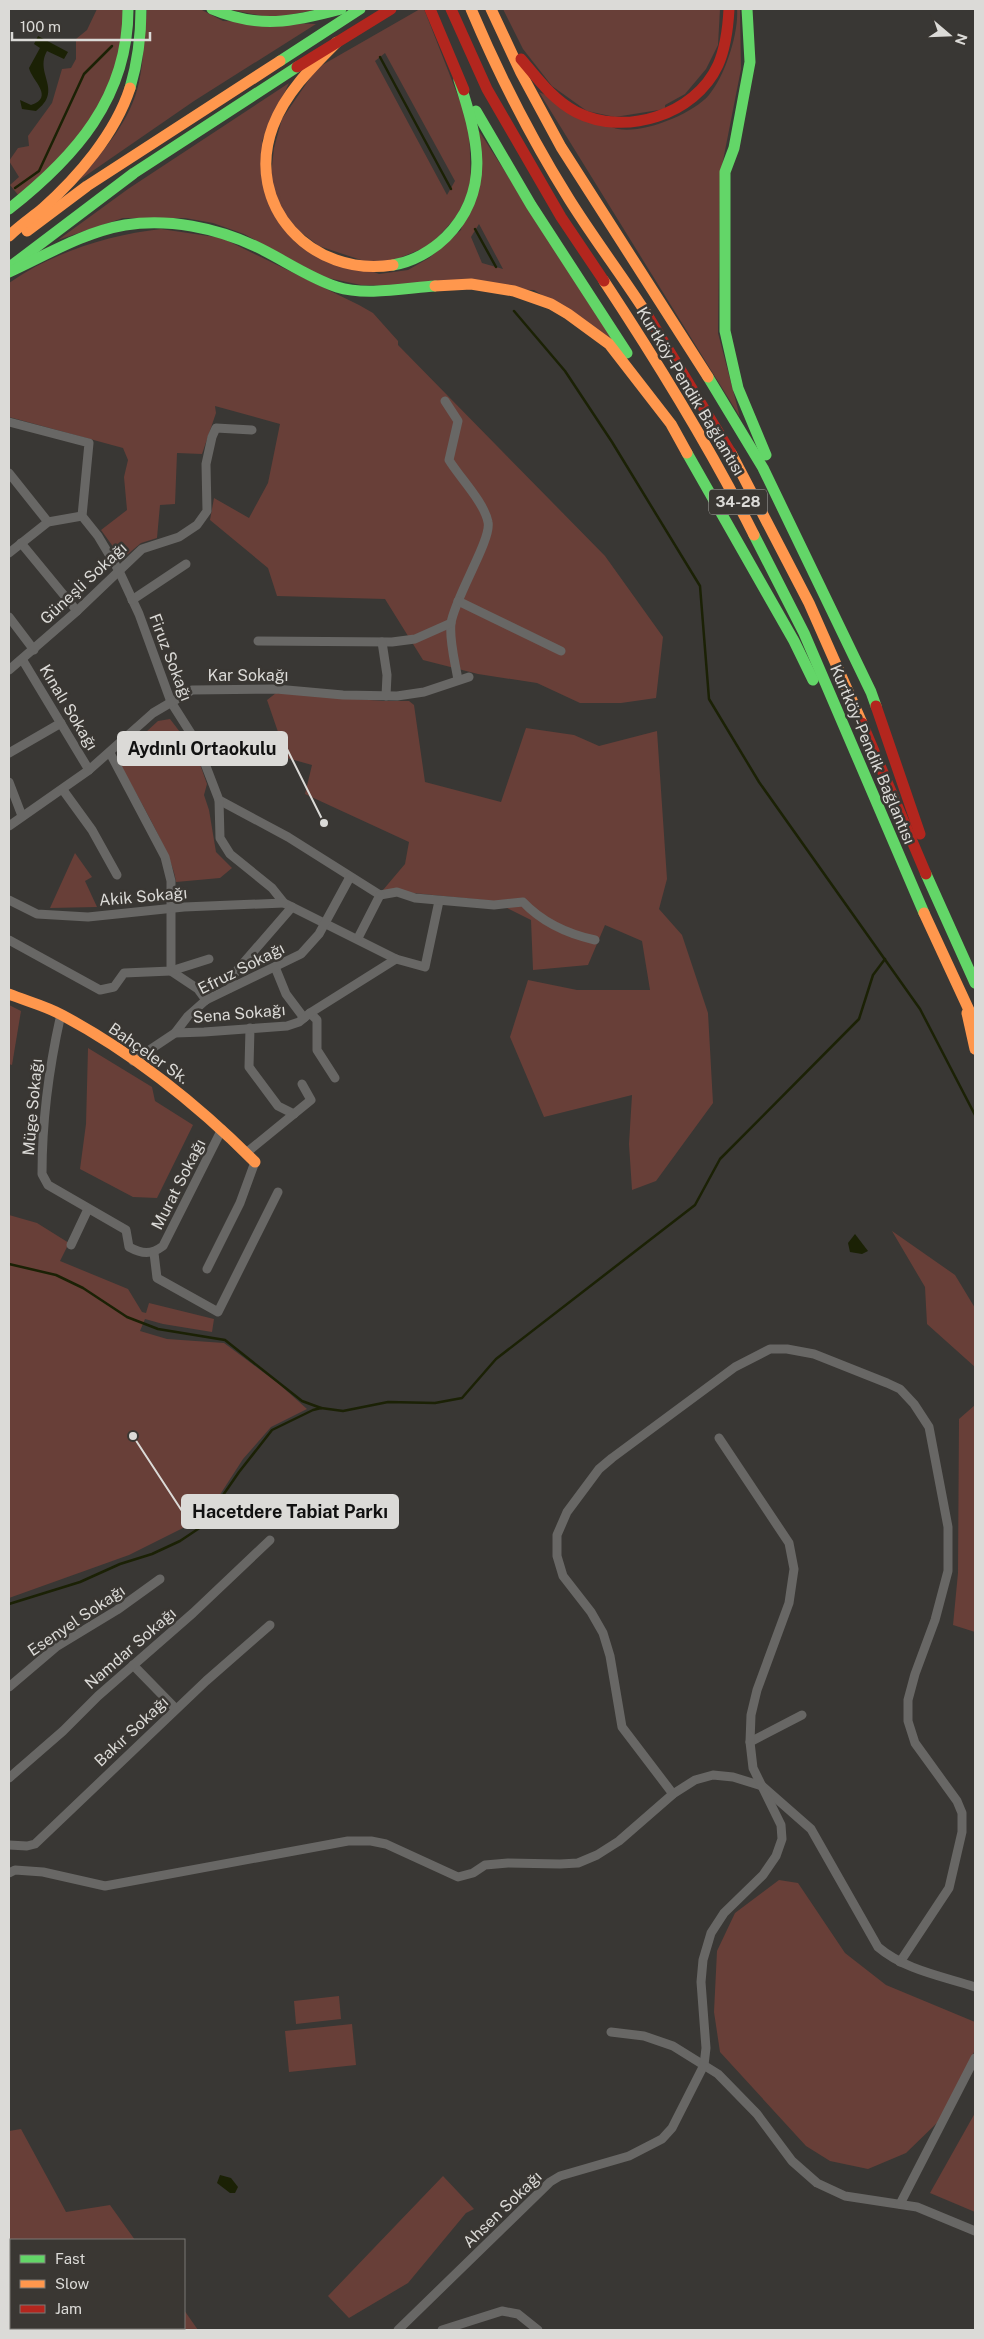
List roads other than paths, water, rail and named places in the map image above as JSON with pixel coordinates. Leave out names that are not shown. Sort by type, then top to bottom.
[{"type":"main road","points":[[10,205],[42,183],[67,159],[94,123],[118,75],[127,38],[128,9]]},
{"type":"main road","points":[[9,236],[46,205],[91,157],[110,130],[126,101],[136,72],[140,47],[141,9]]},
{"type":"main road","points":[[212,9],[227,16],[249,22],[276,24],[296,21],[341,9]]},
{"type":"main road","points":[[9,244],[87,186],[360,9]]},
{"type":"main road","points":[[9,267],[134,173],[266,86],[391,9]]},
{"type":"main road","points":[[337,42],[294,87],[272,126],[266,158],[273,199],[287,226],[319,254],[346,265],[378,268],[404,264],[440,243],[461,220],[473,193],[477,162],[475,131],[459,80],[430,9]]},
{"type":"main road","name":"Kurtköy-Pendik Bağlantısı","points":[[451,9],[487,89],[561,217],[648,348],[728,483],[804,633],[924,914],[975,1022]]},
{"type":"main road","name":"Kurtköy-Pendik Bağlantısı","points":[[471,9],[490,53],[543,154],[571,201],[662,337],[716,427],[771,526],[852,698],[946,920],[975,983]]},
{"type":"main road","points":[[492,9],[521,73],[561,147],[733,417],[763,468],[871,692],[922,841],[946,920]]},
{"type":"main road","points":[[492,9],[521,59],[546,90],[585,116],[608,121],[634,122],[663,115],[680,107],[696,95],[710,80],[725,48],[729,30],[728,9]]},
{"type":"main road","points":[[747,9],[750,62],[734,148],[725,172],[725,331],[738,388],[799,541]]},
{"type":"main road","points":[[459,80],[498,150],[671,424],[790,633],[814,683],[854,748]]},
{"type":"main road","points":[[9,272],[96,232],[126,225],[153,223],[200,227],[228,235],[255,246],[318,281],[356,291],[470,284],[514,290],[551,304],[609,344],[671,424]]},
{"type":"main road","name":"Bahçeler Sk.","points":[[9,994],[62,1014],[133,1061],[190,1102],[222,1129],[254,1162]]},
{"type":"main road","points":[[965,1001],[975,1049]]},
{"type":"street","points":[[445,400],[458,421],[449,460],[479,503],[489,523],[486,540],[466,580],[451,623],[458,680]]},
{"type":"street","points":[[9,422],[89,443],[82,516],[48,522],[9,553]]},
{"type":"street","name":"Güneşli Sokağı","points":[[9,670],[77,611],[142,548],[179,537],[197,525],[207,511],[206,464],[216,428],[252,430]]},
{"type":"street","points":[[9,473],[48,522]]},
{"type":"street","name":"Firuz Sokağı","points":[[82,516],[98,536],[119,571],[171,702],[197,743],[218,800],[220,838],[230,854],[272,888],[288,905]]},
{"type":"street","points":[[21,543],[77,611]]},
{"type":"street","points":[[132,600],[186,564]]},
{"type":"street","points":[[458,601],[561,651]]},
{"type":"street","points":[[9,617],[34,650]]},
{"type":"street","points":[[258,641],[382,642],[415,639],[451,623]]},
{"type":"street","points":[[382,642],[386,675],[386,696]]},
{"type":"street","name":"Kınalı Sokağı","points":[[22,659],[89,770]]},
{"type":"street","name":"Kar Sokağı","points":[[9,826],[89,770],[153,713],[192,690],[276,689],[386,696],[424,692],[469,677]]},
{"type":"street","points":[[9,753],[61,723]]},
{"type":"street","points":[[110,753],[165,857],[171,881],[171,971]]},
{"type":"street","points":[[9,782],[22,816]]},
{"type":"street","points":[[62,790],[92,830],[117,875]]},
{"type":"street","points":[[218,800],[288,837],[380,895],[397,892],[415,898],[494,905],[524,902],[533,912],[571,934],[595,940]]},
{"type":"street","name":"Efruz Sokağı","points":[[175,1033],[188,1016],[206,1000],[301,954],[319,934],[350,877]]},
{"type":"street","points":[[358,938],[380,895]]},
{"type":"street","name":"Akik Sokağı","points":[[9,900],[37,914],[88,917],[243,903],[288,905]]},
{"type":"street","points":[[230,988],[233,975],[288,905],[326,922],[396,959],[425,967],[439,901]]},
{"type":"street","points":[[9,940],[100,990],[114,987],[124,973],[171,971],[209,959]]},
{"type":"street","name":"Sena Sokağı","points":[[133,1061],[175,1033],[287,1026],[299,1022],[396,959]]},
{"type":"street","points":[[275,967],[286,994],[307,1016],[317,1020],[316,1050],[335,1078]]},
{"type":"street","points":[[171,971],[198,989],[206,1000]]},
{"type":"street","name":"Müge Sokağı","points":[[62,1014],[52,1054],[48,1085],[42,1174],[48,1185],[126,1230],[130,1247]]},
{"type":"street","points":[[250,1028],[249,1068],[278,1106],[294,1114]]},
{"type":"street","points":[[246,1153],[311,1100],[302,1084]]},
{"type":"street","name":"Murat Sokağı","points":[[130,1247],[139,1253],[154,1253],[163,1246],[222,1129]]},
{"type":"street","points":[[207,1269],[240,1203],[254,1162]]},
{"type":"street","points":[[154,1253],[157,1278],[218,1312],[278,1192]]},
{"type":"street","points":[[71,1245],[88,1209]]},
{"type":"street","points":[[673,1794],[622,1727],[610,1656],[603,1633],[591,1612],[563,1576],[557,1556],[557,1535],[567,1512],[600,1469],[612,1458],[735,1367],[770,1349],[787,1349],[814,1354],[900,1389],[914,1404],[929,1426],[948,1527],[949,1548],[948,1571],[943,1594],[915,1674],[908,1700],[908,1721],[915,1743],[957,1801],[962,1813],[962,1832],[949,1888],[900,1962]]},
{"type":"street","points":[[704,2065],[705,2039],[701,1982],[703,1960],[711,1932],[724,1913],[763,1875],[776,1856],[782,1839],[781,1825],[753,1768],[750,1742],[752,1715],[757,1690],[789,1603],[794,1569],[789,1543],[719,1438]]},
{"type":"street","name":"Namdar Sokağı","points":[[9,1778],[63,1731],[98,1696],[193,1613],[270,1540]]},
{"type":"street","name":"Esenyel Sokağı","points":[[9,1686],[56,1647],[117,1610],[160,1579]]},
{"type":"street","name":"Bakır Sokağı","points":[[9,1845],[27,1846],[35,1844],[176,1709],[270,1625]]},
{"type":"street","points":[[133,1665],[176,1709]]},
{"type":"street","points":[[750,1742],[802,1715]]},
{"type":"street","points":[[9,1873],[15,1870],[43,1872],[105,1886],[348,1841],[371,1841],[386,1844],[458,1877],[472,1873],[485,1865],[508,1863],[560,1864],[584,1860],[619,1841],[673,1794],[695,1780],[713,1775],[734,1777],[762,1786],[811,1829],[878,1947],[892,1959],[975,1986]]},
{"type":"street","points":[[611,2032],[644,2036],[674,2046],[718,2074],[757,2114],[792,2161],[817,2183],[845,2196],[917,2207],[975,2231]]},
{"type":"street","points":[[900,2204],[975,2058]]},
{"type":"street","name":"Ahsen Sokağı","points":[[398,2330],[550,2182],[560,2176],[629,2156],[662,2139],[672,2128],[704,2065]]},
{"type":"street","points":[[442,2330],[502,2311],[518,2314],[538,2330]]},
{"type":"waterway","points":[[15,188],[39,171],[84,74],[112,46]]},
{"type":"waterway","points":[[380,57],[451,189]]},
{"type":"waterway","points":[[475,229],[496,267]]},
{"type":"waterway","points":[[514,311],[565,371],[612,442],[700,586],[709,699],[759,782],[920,1009],[975,1115]]},
{"type":"waterway","points":[[9,1604],[80,1582],[180,1541],[201,1527],[239,1472],[272,1430],[313,1410],[321,1408],[343,1411],[388,1402],[435,1403],[462,1398],[496,1359],[695,1205],[720,1159],[859,1019],[873,975],[885,959]]},
{"type":"waterway","points":[[9,1264],[56,1275],[83,1288],[127,1317],[158,1329],[225,1340],[302,1401],[321,1408]]},
{"type":"place","name":"Aydınlı Ortaokulu","points":[[324,823]]},
{"type":"place","name":"Hacetdere Tabiat Parkı","points":[[133,1436]]}]
